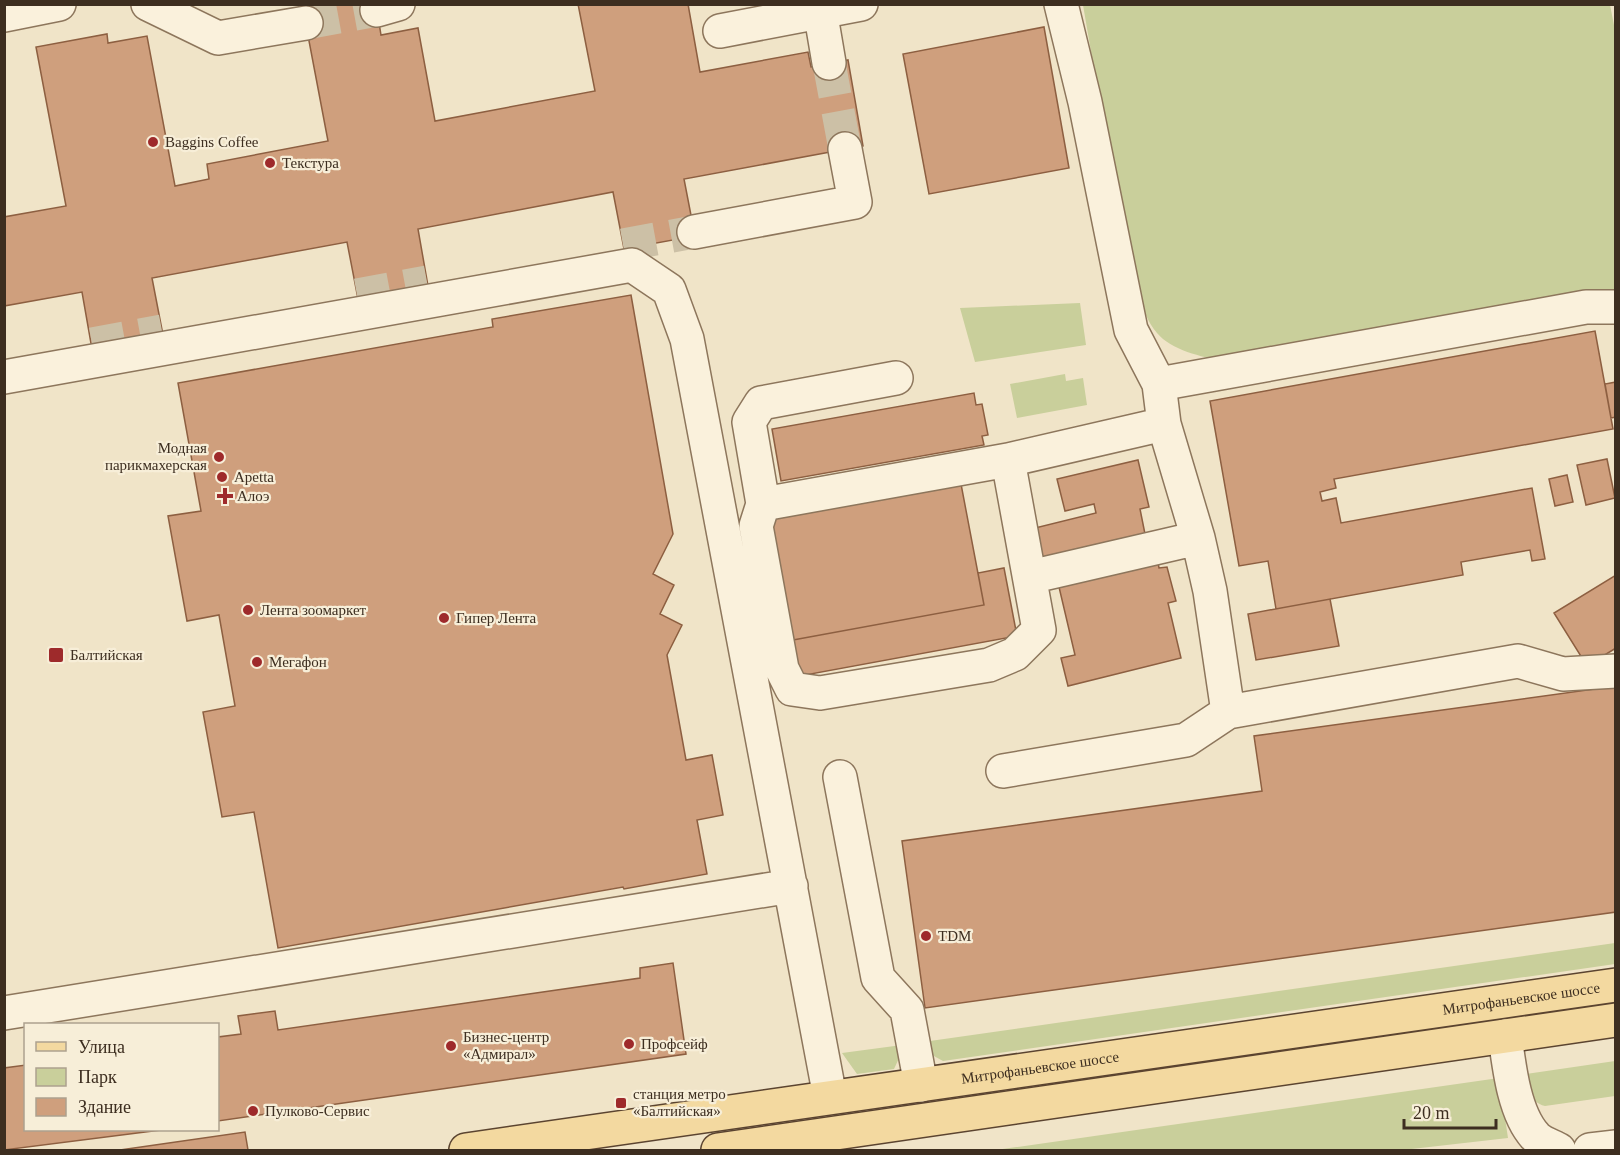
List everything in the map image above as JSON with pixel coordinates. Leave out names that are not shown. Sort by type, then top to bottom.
[{"type":"main road","name":"Митрофаньевское шоссе","points":[[466,1150],[1616,985]]},
{"type":"main road","points":[[718,1150],[1616,1020]]},
{"type":"lane","points":[[4,15],[59,4]]},
{"type":"lane","points":[[148,4],[218,38],[298,14]]},
{"type":"lane","points":[[720,31],[819,8],[861,4]]},
{"type":"lane","points":[[1061,4],[1084,102],[1131,330],[1159,384],[1164,424],[1198,538],[1210,591],[1228,712]]},
{"type":"lane","points":[[819,8],[829,63]]},
{"type":"lane","points":[[694,232],[855,202],[845,149]]},
{"type":"lane","points":[[427,282],[623,245]]},
{"type":"lane","points":[[4,377],[632,265],[669,290],[687,339],[830,1097]]},
{"type":"lane","points":[[162,331],[357,295]]},
{"type":"lane","points":[[1159,384],[1586,307],[1616,307]]},
{"type":"lane","points":[[4,360],[92,344]]},
{"type":"lane","points":[[896,378],[760,403],[749,422],[764,504],[756,526],[782,669],[792,689],[820,693],[989,665],[1015,654],[1039,630],[1008,460]]},
{"type":"lane","points":[[764,504],[1008,460],[1164,424]]},
{"type":"lane","points":[[1030,578],[1198,538]]},
{"type":"lane","points":[[1003,771],[1186,740],[1228,712],[1518,661],[1563,674],[1616,671]]},
{"type":"lane","points":[[840,777],[878,978],[907,1010],[921,1085]]},
{"type":"lane","points":[[4,1013],[791,886]]},
{"type":"lane","points":[[1505,1036],[1521,1113],[1535,1137],[1559,1150]]},
{"type":"lane","points":[[1590,1150],[1616,1147]]},
{"type":"green space","points":[[1083,5],[1610,5],[1616,35],[1615,291],[1223,361],[1197,355],[1170,344],[1157,333],[1151,324],[1138,292],[1110,157]]},
{"type":"green space","points":[[1080,303],[1086,345],[975,362],[960,308]]},
{"type":"green space","points":[[1065,374],[1066,381],[1083,378],[1087,405],[1017,418],[1010,384]]},
{"type":"green space","points":[[1615,943],[1615,964],[943,1061],[932,1055],[930,1041]]},
{"type":"green space","points":[[902,1045],[901,1054],[894,1069],[857,1074],[842,1053]]},
{"type":"green space","points":[[1615,1061],[1615,1096],[1545,1106],[1533,1098],[1528,1085],[1526,1074]]},
{"type":"green space","points":[[1499,1078],[1508,1138],[1403,1150],[996,1150]]},
{"type":"building","points":[[302,4],[376,4],[381,35],[418,28],[435,121],[595,91],[578,4],[688,4],[700,72],[808,52],[811,67],[848,60],[863,146],[684,179],[695,236],[624,249],[613,192],[418,229],[428,286],[358,299],[347,242],[152,278],[163,335],[92,349],[82,292],[4,306],[4,217],[66,206],[36,47],[107,34],[108,43],[147,36],[175,186],[209,179],[207,164],[328,141]]},
{"type":"building","points":[[1044,27],[1069,168],[929,194],[903,54]]},
{"type":"building","name":"Гипер Лента","points":[[631,295],[673,534],[653,574],[674,585],[660,614],[682,625],[667,655],[686,760],[712,755],[723,815],[697,820],[707,874],[278,948],[254,812],[222,817],[203,712],[235,706],[219,615],[187,621],[168,516],[201,511],[178,383],[493,327],[492,319]]},
{"type":"building","points":[[1595,331],[1613,429],[1334,479],[1336,488],[1320,492],[1322,501],[1336,498],[1341,523],[1532,488],[1545,559],[1532,561],[1530,550],[1461,562],[1463,575],[1276,609],[1268,561],[1239,566],[1210,401]]},
{"type":"building","points":[[1616,382],[1616,417],[1611,418],[1605,384]]},
{"type":"building","points":[[974,393],[976,405],[982,404],[988,435],[982,436],[984,445],[781,481],[772,429]]},
{"type":"building","points":[[1607,459],[1615,498],[1586,505],[1577,465]]},
{"type":"building","points":[[1138,460],[1149,507],[1140,509],[1146,539],[1044,563],[1035,528],[1096,513],[1094,504],[1065,511],[1057,479]]},
{"type":"building","points":[[1567,475],[1573,502],[1555,506],[1549,479]]},
{"type":"building","points":[[961,484],[984,605],[793,640],[771,519]]},
{"type":"building","points":[[1158,563],[1159,568],[1167,567],[1176,601],[1168,603],[1181,658],[1068,686],[1061,658],[1075,655],[1059,587]]},
{"type":"building","points":[[1004,568],[1017,636],[800,676],[793,640],[984,605],[978,573]]},
{"type":"building","points":[[1616,575],[1616,648],[1587,666],[1554,613]]},
{"type":"building","points":[[1330,599],[1339,646],[1256,660],[1248,614]]},
{"type":"building","points":[[1616,686],[1616,912],[925,1008],[902,841],[1262,791],[1254,736]]},
{"type":"building","name":"Бизнес-центр «Адмирал»","points":[[673,963],[686,1054],[219,1121],[219,1037],[241,1034],[238,1016],[275,1011],[278,1030],[640,978],[640,968]]},
{"type":"building","points":[[24,1065],[24,1131],[153,1131],[4,1150],[4,1068]]},
{"type":"building","points":[[245,1132],[248,1150],[120,1150]]},
{"type":"tunnel","points":[[306,23],[377,10]]},
{"type":"tunnel","points":[[829,63],[845,149]]},
{"type":"tunnel","points":[[623,245],[694,232]]},
{"type":"tunnel","points":[[357,295],[427,282]]},
{"type":"tunnel","points":[[92,344],[162,331]]},
{"type":"place","name":"Baggins Coffee","points":[[153,142]]},
{"type":"place","name":"Текстура","points":[[270,163]]},
{"type":"place","name":"Модная парикмахерская","points":[[219,457]]},
{"type":"place","name":"Apetta","points":[[222,477]]},
{"type":"place","name":"Алоэ","points":[[225,496]]},
{"type":"place","name":"Лента зоомаркет","points":[[248,610]]},
{"type":"place","name":"Гипер Лента","points":[[444,618]]},
{"type":"place","name":"Балтийская","points":[[56,655]]},
{"type":"place","name":"Мегафон","points":[[257,662]]},
{"type":"place","name":"TDM","points":[[926,936]]},
{"type":"place","name":"Профсейф","points":[[629,1044]]},
{"type":"place","name":"Бизнес-центр «Адмирал»","points":[[451,1046]]},
{"type":"place","name":"станция метро «Балтийская»","points":[[621,1103]]},
{"type":"place","name":"Пулково-Сервис","points":[[253,1111]]}]
